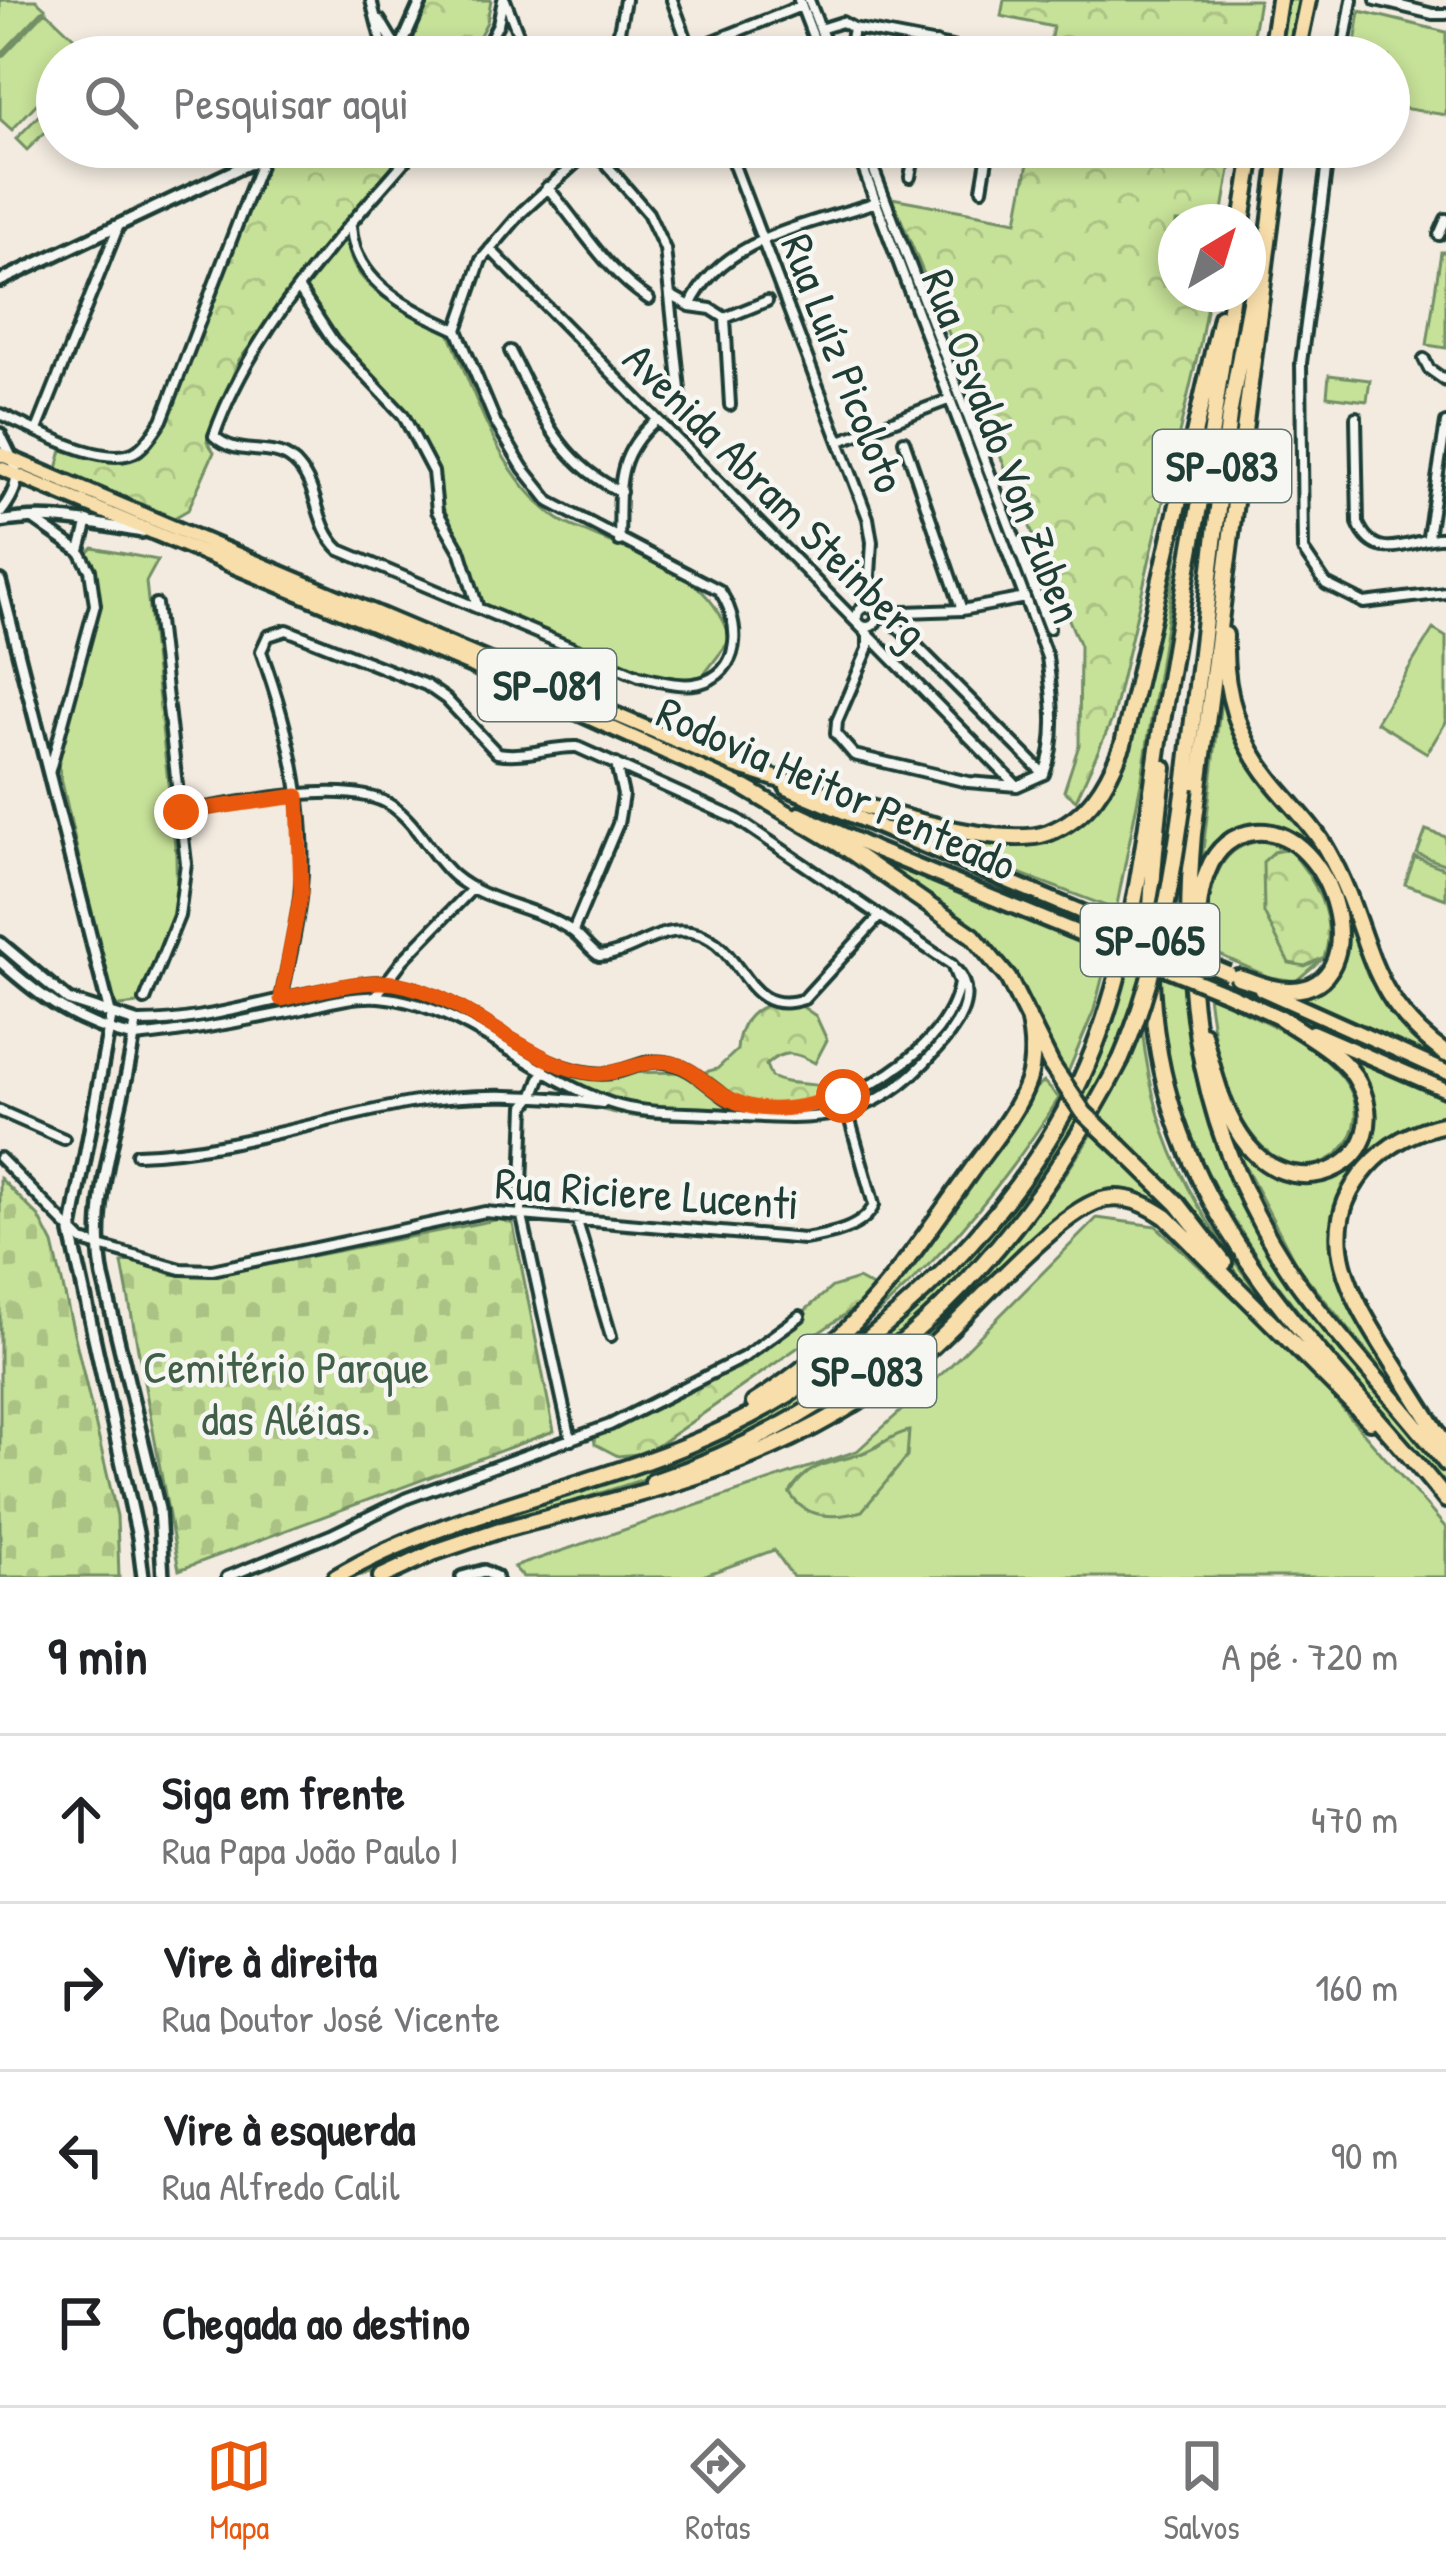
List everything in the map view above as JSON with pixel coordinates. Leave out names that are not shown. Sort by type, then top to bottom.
[{"type":"highway","points":[[1273,36],[1279,0]]},
{"type":"highway","points":[[1300,36],[1307,0]]},
{"type":"highway","points":[[1245,204],[1251,168]]},
{"type":"highway","name":"SP-083","points":[[382,1577],[436,1552],[728,1454],[807,1412],[881,1362],[949,1304],[1009,1236],[1084,1127],[1136,1023],[1162,938],[1229,416],[1276,168]]},
{"type":"highway","name":"SP-065","points":[[1277,168],[1193,834],[1187,911],[1199,1058],[1210,1108],[1230,1163],[1282,1259],[1446,1463]]},
{"type":"highway","points":[[734,765],[993,837],[1032,837],[1078,816],[1105,786],[1123,744],[1225,312]]},
{"type":"highway","name":"SP-065","points":[[1227,312],[1149,917],[1154,1026],[1168,1101],[1204,1191],[1252,1268],[1446,1503]]},
{"type":"highway","points":[[1246,423],[1244,489],[1224,638],[1228,694],[1235,718],[1269,778],[1328,851],[1380,983],[1414,1026],[1446,1054]]},
{"type":"highway","name":"SP-083","points":[[336,1577],[417,1536],[634,1464],[728,1427],[840,1358],[916,1298],[998,1208],[1054,1126],[1098,1040],[1121,958],[1202,490]]},
{"type":"highway","points":[[745,788],[846,848],[957,923],[997,963],[1052,1066],[1084,1113],[1178,1204],[1262,1312]]},
{"type":"highway","points":[[1233,975],[1299,990],[1321,978],[1337,956],[1340,927],[1325,882],[1302,846],[1275,833],[1232,839],[1207,871],[1193,996],[1221,1093],[1249,1148],[1276,1170],[1304,1177],[1321,1175],[1347,1160],[1361,1142],[1367,1113],[1364,1099],[1349,1069],[1281,1018]]},
{"type":"highway","points":[[634,1464],[757,1401],[818,1358],[868,1311],[1022,1095],[1033,1055],[1028,1017]]},
{"type":"highway","points":[[1446,1124],[1396,1143],[1369,1166],[1344,1208],[1340,1246],[1342,1270],[1353,1299],[1446,1447]]},
{"type":"highway","points":[[496,1531],[712,1474],[818,1426],[917,1360],[1062,1222],[1103,1199],[1133,1200],[1166,1217],[1349,1398],[1446,1503]]},
{"type":"main road","name":"Rodovia Heitor Penteado","points":[[0,454],[1233,975],[1446,1072]]},
{"type":"main road","name":"Rodovia Heitor Penteado","points":[[0,468],[499,676],[874,849],[1229,994],[1446,1090]]},
{"type":"street","points":[[407,36],[422,0]]},
{"type":"street","points":[[492,36],[504,0]]},
{"type":"street","points":[[504,0],[521,36]]},
{"type":"street","points":[[618,36],[626,0]]},
{"type":"street","points":[[672,0],[685,36]]},
{"type":"street","points":[[1346,36],[1352,0]]},
{"type":"street","points":[[1376,0],[1446,14]]},
{"type":"street","points":[[1395,0],[1408,8]]},
{"type":"street","points":[[371,1],[392,36]]},
{"type":"street","points":[[371,1],[379,36]]},
{"type":"street","points":[[730,36],[803,2]]},
{"type":"street","points":[[803,2],[823,36]]},
{"type":"street","points":[[803,2],[814,36]]},
{"type":"street","points":[[820,29],[842,22],[897,36]]},
{"type":"street","points":[[498,24],[518,26]]},
{"type":"street","points":[[852,36],[853,28]]},
{"type":"street","points":[[0,280],[241,168]]},
{"type":"street","points":[[0,414],[95,454],[118,458],[136,452],[162,420],[259,168]]},
{"type":"street","points":[[351,225],[357,257],[371,278],[394,298],[457,330],[496,423],[550,502],[619,542],[719,590],[731,606],[735,642],[710,680],[665,682],[639,676],[340,550],[328,539],[298,464],[281,452],[227,448],[214,436],[245,363],[299,289],[351,225],[399,168]]},
{"type":"street","points":[[457,330],[481,260],[569,168]]},
{"type":"street","points":[[607,168],[648,213],[665,249],[682,408]]},
{"type":"street","name":"Rua Luíz Picoloto","points":[[735,168],[870,530],[876,611]]},
{"type":"street","name":"Rua Osvaldo Von Zuben","points":[[863,168],[1047,657],[1054,707],[1052,741],[1043,773]]},
{"type":"street","name":"Rua Osvaldo Von Zuben","points":[[873,168],[1049,628]]},
{"type":"street","points":[[910,177],[912,168]]},
{"type":"street","points":[[982,189],[986,168]]},
{"type":"street","points":[[1326,168],[1301,363],[1303,550],[1326,584],[1364,603],[1446,593]]},
{"type":"street","points":[[548,187],[592,247],[632,289],[650,299]]},
{"type":"street","points":[[690,306],[705,279],[724,261],[763,242],[876,202]]},
{"type":"street","points":[[1438,236],[1446,220]]},
{"type":"street","points":[[37,430],[119,224]]},
{"type":"street","name":"Avenida Abram Steinberg","points":[[490,249],[1017,785]]},
{"type":"street","points":[[299,289],[332,341],[404,416],[433,472],[436,511],[461,553],[478,610]]},
{"type":"street","points":[[671,295],[725,318]]},
{"type":"street","points":[[725,318],[767,301]]},
{"type":"street","points":[[725,318],[730,405]]},
{"type":"street","points":[[510,351],[554,438],[598,481],[621,492]]},
{"type":"street","points":[[1424,359],[1446,381]]},
{"type":"street","points":[[840,441],[948,400]]},
{"type":"street","points":[[1356,417],[1358,523],[1362,533],[1394,548],[1420,543],[1428,536],[1446,423]]},
{"type":"street","points":[[619,542],[625,455],[655,421]]},
{"type":"street","points":[[0,434],[15,460],[17,476],[0,518]]},
{"type":"street","points":[[904,441],[962,610]]},
{"type":"street","points":[[26,517],[55,531],[80,553],[89,570],[95,605],[49,776]]},
{"type":"street","points":[[0,518],[88,521],[169,537]]},
{"type":"street","points":[[80,553],[88,521]]},
{"type":"street","points":[[1428,536],[1446,538]]},
{"type":"street","points":[[0,581],[111,1017],[71,1233],[142,1577]]},
{"type":"street","points":[[860,625],[859,610],[962,610],[1025,598]]},
{"type":"street","points":[[145,1000],[179,916],[186,862],[156,604]]},
{"type":"street","points":[[868,633],[868,649],[837,721],[836,734],[854,755],[968,782],[1017,785],[1043,773],[876,611]]},
{"type":"street","points":[[137,1154],[176,1153],[277,1136],[409,1104],[484,1094],[789,1121],[848,1111],[889,1091],[940,1046],[967,998],[966,985],[952,965],[737,819],[577,747],[556,746],[522,755],[497,753],[446,699],[426,685],[287,630],[276,631],[261,651],[287,724],[298,796],[301,892],[281,999]]},
{"type":"street","points":[[39,740],[62,732]]},
{"type":"street","points":[[573,932],[622,810],[616,764]]},
{"type":"street","points":[[181,812],[298,796],[360,793],[379,799],[412,822],[452,874],[573,932],[598,956],[609,956],[653,935],[698,934],[713,941],[758,994],[786,1005],[803,999],[880,917]]},
{"type":"street","points":[[375,997],[473,888]]},
{"type":"street","points":[[0,943],[68,1000],[111,1017],[136,1022],[207,1016],[384,982],[446,1000],[548,1060],[591,1073],[669,1062],[692,1070],[742,1106],[762,1109],[806,1106],[843,1096],[899,1070],[949,1010],[959,983],[952,965]]},
{"type":"street","points":[[0,961],[62,1012],[109,1032],[135,1037],[185,1033],[375,997],[414,1003],[450,1017],[611,1104]]},
{"type":"street","points":[[136,1022],[111,1149],[100,1246],[103,1277],[159,1509],[163,1577]]},
{"type":"street","points":[[548,1060],[525,1106],[521,1212],[571,1440]]},
{"type":"street","points":[[843,1096],[848,1111]]},
{"type":"street","points":[[0,1111],[64,1139]]},
{"type":"street","name":"Rua Riciere Lucenti","points":[[71,1233],[181,1269],[212,1270],[485,1212],[804,1239],[845,1229],[869,1216],[874,1204],[848,1111]]},
{"type":"street","points":[[85,1143],[111,1149]]},
{"type":"street","points":[[0,1159],[71,1233]]},
{"type":"street","points":[[576,1217],[610,1336]]},
{"type":"street","points":[[227,1577],[332,1535],[407,1498],[571,1440],[694,1384],[744,1357],[800,1316]]},
{"type":"street","points":[[122,1465],[148,1460]]},
{"type":"street","points":[[462,1577],[484,1571],[496,1577]]},
{"type":"green space","points":[[0,0],[36,0],[45,8],[0,55]]},
{"type":"green space","points":[[425,0],[491,0],[479,36],[414,36]]},
{"type":"green space","points":[[1004,0],[1259,0],[1253,36],[1051,36],[1053,27],[1001,16]]},
{"type":"green space","points":[[1288,0],[1300,0],[1293,36],[1282,36]]},
{"type":"green space","points":[[46,11],[72,36],[36,36],[36,104],[12,130],[0,119],[0,59]]},
{"type":"green space","points":[[1360,11],[1446,32],[1446,115],[1410,109],[1410,36],[1356,36]]},
{"type":"green space","points":[[36,118],[36,141],[27,150],[16,139]]},
{"type":"green space","points":[[266,168],[392,168],[239,360],[207,441],[214,452],[188,510],[172,519],[57,469],[62,450],[108,461],[131,458],[165,425]]},
{"type":"green space","points":[[1027,168],[1230,168],[1224,204],[1158,204],[1158,312],[1206,312],[1112,720],[1076,800],[1064,791],[1079,745],[1080,646],[892,198],[1017,221]]},
{"type":"green space","points":[[343,242],[348,243],[352,260],[371,287],[449,333],[490,432],[535,499],[562,522],[654,560],[708,598],[731,639],[699,681],[640,672],[481,606],[438,509],[435,472],[406,415],[331,335],[305,289]]},
{"type":"green space","points":[[1441,252],[1446,252],[1446,348],[1427,345]]},
{"type":"green space","points":[[1329,375],[1370,380],[1367,401],[1327,396]]},
{"type":"green space","points":[[1191,465],[1142,778],[1116,910],[829,801],[1042,838],[1111,784]]},
{"type":"green space","points":[[93,548],[158,560],[146,582],[176,855],[177,907],[137,1004],[112,1007],[58,764],[98,607],[86,555]]},
{"type":"green space","points":[[1433,629],[1446,637],[1446,722],[1427,753],[1376,722]]},
{"type":"green space","points":[[1223,683],[1228,706],[1329,863],[1372,978],[1441,1060],[1292,996],[1323,985],[1340,962],[1346,932],[1341,899],[1327,868],[1306,842],[1280,827],[1249,826],[1229,835],[1202,858]]},
{"type":"green space","points":[[1426,830],[1446,837],[1446,865],[1417,854]]},
{"type":"green space","points":[[1262,841],[1279,847],[1306,870],[1324,904],[1328,940],[1324,957],[1296,981],[1269,977],[1205,948],[1211,897],[1221,866],[1244,845]]},
{"type":"green space","points":[[1288,849],[1315,885],[1326,914],[1324,957],[1305,966],[1289,963],[1264,913],[1263,862],[1274,852]]},
{"type":"green space","points":[[1415,857],[1446,869],[1446,899],[1405,884]]},
{"type":"green space","points":[[882,862],[1109,952],[1094,1010],[1066,1077],[1020,983],[993,947]]},
{"type":"green space","points":[[1127,958],[1146,967],[1121,1039],[1089,1106],[1079,1094]]},
{"type":"green space","points":[[1161,974],[1182,983],[1192,1056],[1209,1127],[1253,1222],[1312,1308],[1446,1471],[1446,1486],[1279,1287],[1211,1179],[1185,1120],[1168,1056]]},
{"type":"green space","points":[[1232,983],[1446,1077],[1446,1082],[1237,991]]},
{"type":"green space","points":[[1208,995],[1298,1040],[1342,1077],[1353,1098],[1356,1118],[1340,1152],[1306,1166],[1285,1162],[1252,1134],[1224,1077]]},
{"type":"green space","points":[[794,1001],[816,1016],[827,1040],[815,1063],[790,1054],[766,1065],[771,1077],[835,1092],[810,1115],[649,1118],[589,1105],[567,1093],[566,1079],[578,1073],[717,1069],[737,1050],[742,1028],[754,1012]]},
{"type":"green space","points":[[1142,1029],[1159,1117],[1189,1188],[1283,1327],[1204,1227],[1098,1116]]},
{"type":"green space","points":[[1356,1061],[1446,1098],[1446,1119],[1378,1150],[1334,1229],[1335,1264],[1347,1299],[1417,1413],[1297,1266],[1229,1136],[1231,1133],[1248,1155],[1269,1170],[1292,1179],[1315,1182],[1336,1177],[1354,1164],[1366,1144],[1372,1115]]},
{"type":"green space","points":[[1044,1082],[1059,1098],[986,1201],[931,1263],[837,1347],[1027,1094]]},
{"type":"green space","points":[[1069,1111],[1080,1123],[973,1265],[889,1346],[793,1414],[739,1442],[647,1478],[489,1528],[397,1565],[344,1577],[393,1551],[726,1432],[921,1298]]},
{"type":"green space","points":[[1092,1134],[1143,1175],[1185,1219],[1181,1222],[1123,1196],[1084,1199],[920,1348],[858,1393],[787,1434],[880,1371],[958,1304],[1027,1226]]},
{"type":"green space","points":[[0,1178],[39,1217],[53,1244],[117,1516],[119,1577],[0,1577]]},
{"type":"green space","points":[[1097,1218],[1156,1226],[1302,1362],[1446,1528],[1446,1577],[793,1577],[774,1550],[700,1577],[523,1577],[514,1567],[857,1451],[948,1368]],"holes":[[[884,1441],[808,1511],[790,1493],[800,1480]]]},
{"type":"green space","name":"Cemitério Parque das Aléias.","points":[[500,1219],[513,1224],[554,1431],[179,1570],[122,1263],[137,1259],[171,1274],[211,1276]]},
{"type":"green space","points":[[858,1279],[876,1289],[870,1297],[647,1453],[618,1456],[595,1444],[593,1432],[739,1368],[832,1287]]},
{"type":"green space","points":[[909,1431],[907,1457],[862,1511],[822,1515],[804,1508],[790,1493],[808,1472],[862,1454]]},
{"type":"route","points":[[181,812],[298,796],[301,892],[281,999],[384,982],[446,1000],[551,1062],[591,1073],[669,1062],[692,1070],[742,1106],[762,1109],[806,1106],[843,1096]]}]
